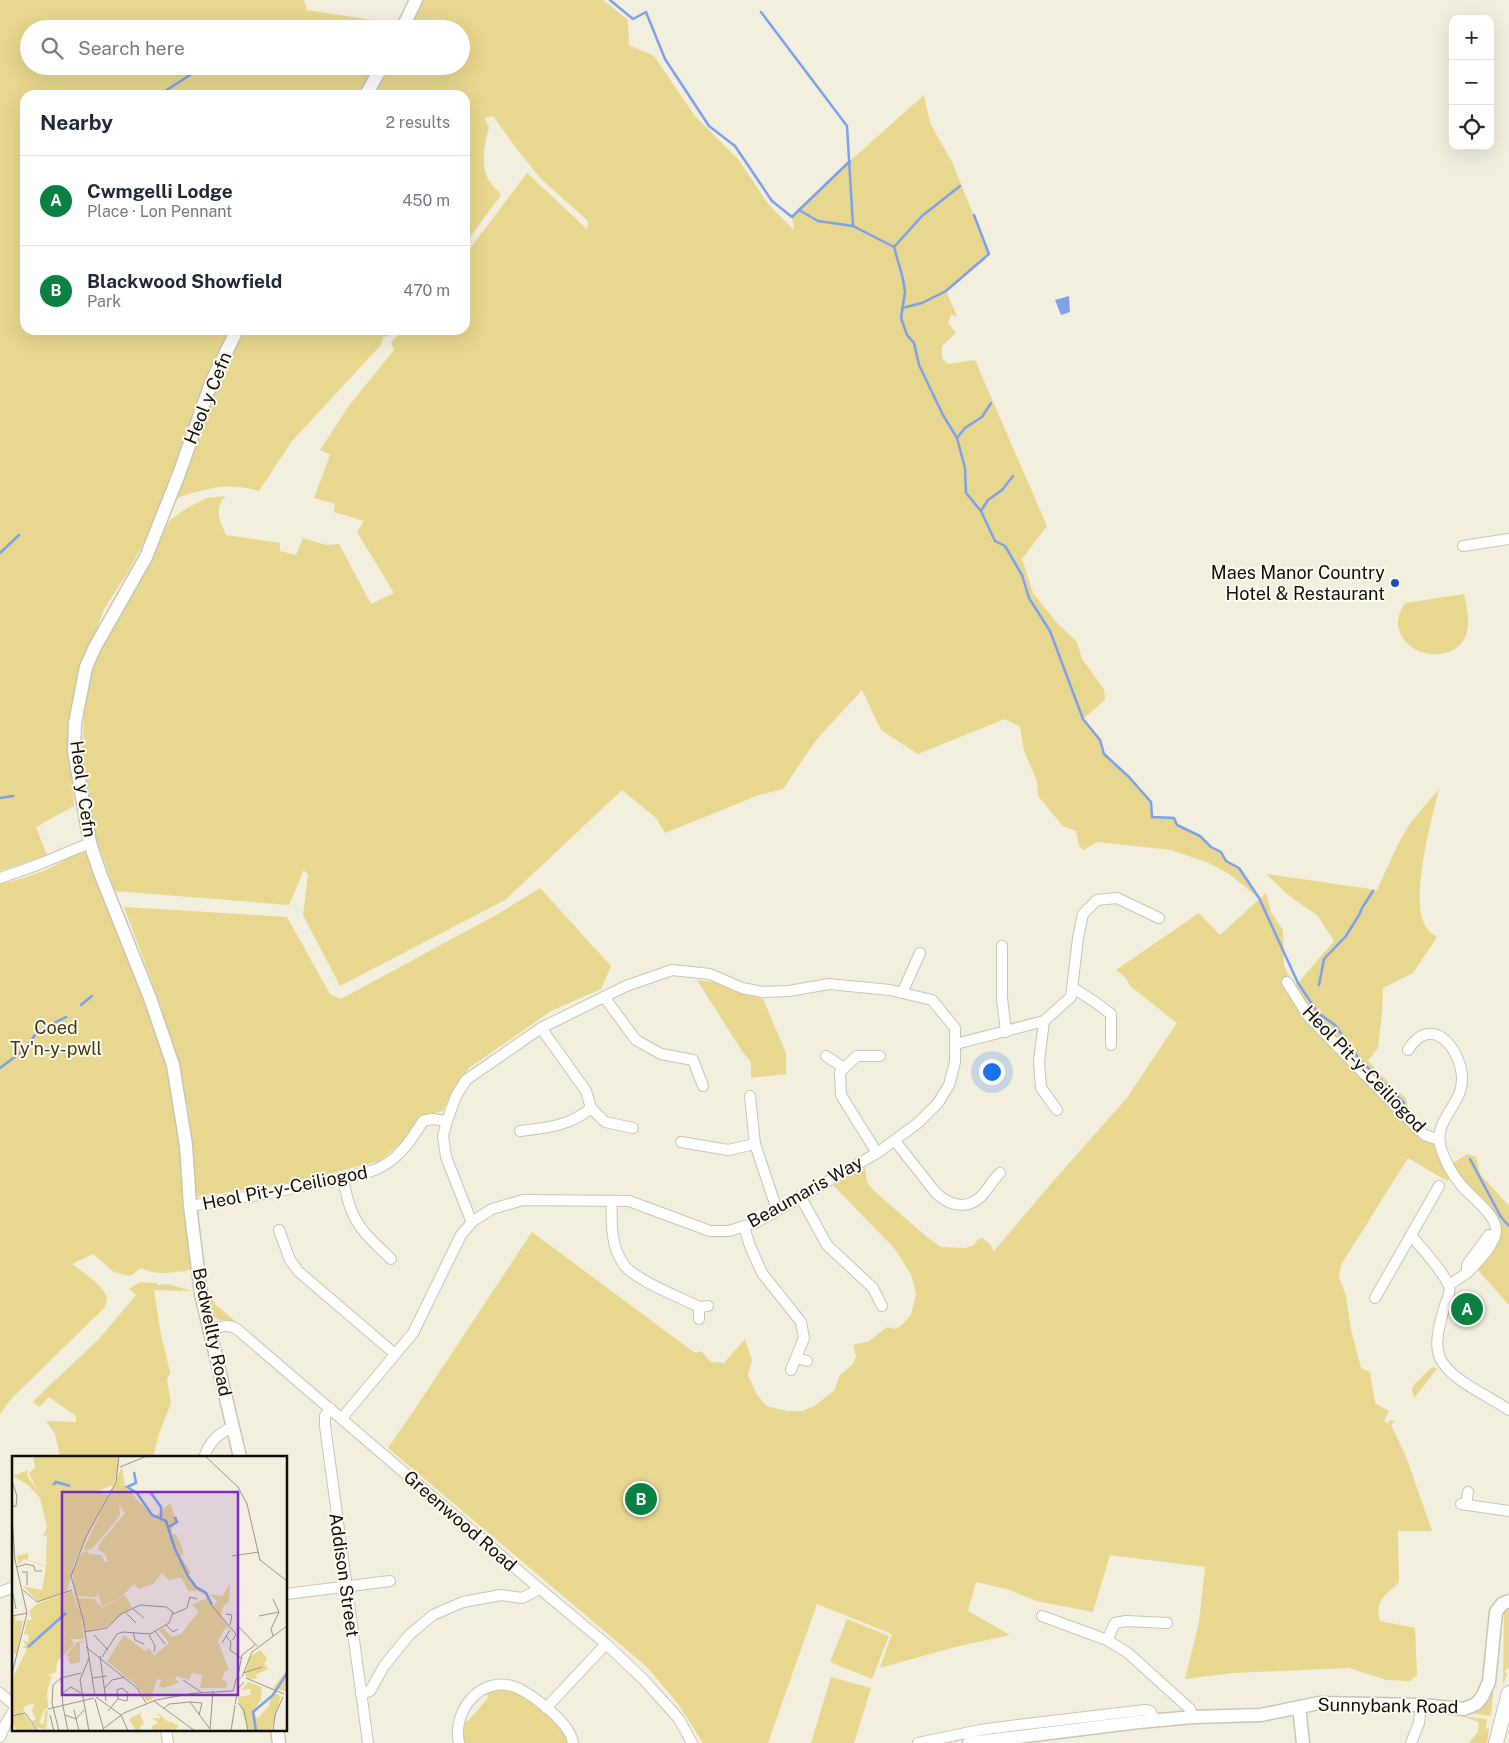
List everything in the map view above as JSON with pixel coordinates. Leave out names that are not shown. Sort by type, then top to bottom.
[{"type":"main road","points":[[1496,1743],[1508,1699]]},
{"type":"street","points":[[406,20],[416,0]]},
{"type":"street","points":[[369,90],[377,75]]},
{"type":"street","name":"Heol y Cefn","points":[[190,1206],[186,1144],[172,1065],[150,998],[100,873],[90,843],[74,751],[75,724],[86,667],[95,647],[146,557],[179,474],[211,383],[235,335]]},
{"type":"street","points":[[1463,546],[1509,539]]},
{"type":"street","points":[[0,878],[90,843]]},
{"type":"street","points":[[956,1044],[1044,1021],[1071,997],[1078,938],[1083,914],[1098,900],[1116,898],[1159,918]]},
{"type":"street","points":[[1002,946],[1002,998],[1006,1032]]},
{"type":"street","points":[[902,993],[920,952]]},
{"type":"street","name":"Beaumaris Way","points":[[342,1418],[416,1328],[461,1235],[473,1221],[492,1210],[523,1200],[629,1201],[710,1231],[729,1231],[744,1227],[757,1222],[895,1141],[918,1123],[938,1103],[950,1086],[956,1062],[955,1028],[932,1000],[890,990],[829,984],[789,991],[764,992],[742,988],[710,974],[672,970],[626,986],[604,997]]},
{"type":"street","name":"Heol Pit-y-Ceiliogod","points":[[1288,982],[1309,1017],[1418,1129],[1425,1135],[1439,1140],[1441,1148],[1461,1186],[1492,1217],[1496,1229],[1495,1238],[1467,1273],[1460,1280],[1449,1285]]},
{"type":"street","points":[[1072,988],[1111,1014],[1111,1045]]},
{"type":"street","points":[[473,1221],[456,1185],[446,1157],[443,1136],[447,1121],[456,1096],[466,1080],[541,1028],[604,997],[636,1040],[661,1054],[692,1060],[703,1086]]},
{"type":"street","points":[[1044,1021],[1039,1061],[1041,1088],[1057,1110]]},
{"type":"street","points":[[541,1028],[586,1091],[591,1108],[605,1122],[633,1128]]},
{"type":"street","points":[[1408,1050],[1414,1040],[1422,1034],[1431,1034],[1440,1036],[1448,1041],[1458,1060],[1462,1077],[1461,1089],[1458,1100],[1442,1122],[1439,1140]]},
{"type":"street","points":[[826,1056],[844,1068]]},
{"type":"street","points":[[877,1153],[841,1094],[840,1072],[857,1056],[880,1056]]},
{"type":"street","points":[[750,1096],[755,1144],[777,1210]]},
{"type":"street","points":[[527,1127],[559,1126],[570,1122],[591,1108]]},
{"type":"street","name":"Heol Pit-y-Ceiliogod","points":[[190,1206],[270,1193],[343,1178],[384,1167],[409,1144],[423,1121],[432,1119],[447,1121]]},
{"type":"street","points":[[895,1141],[936,1194],[951,1204],[970,1203],[985,1192],[989,1178],[1000,1173]]},
{"type":"street","points":[[681,1142],[728,1150],[755,1144]]},
{"type":"street","points":[[343,1178],[350,1208],[355,1219],[391,1259]]},
{"type":"street","points":[[1375,1298],[1439,1186]]},
{"type":"street","points":[[800,1196],[827,1245],[873,1288],[882,1306]]},
{"type":"street","points":[[612,1201],[614,1242],[625,1267],[635,1275],[704,1307],[699,1319]]},
{"type":"street","name":"Bedwellty Road","points":[[190,1206],[198,1273],[209,1330],[240,1456]]},
{"type":"street","points":[[744,1227],[762,1273],[801,1322],[804,1338],[802,1359],[791,1370]]},
{"type":"street","points":[[283,1232],[290,1260],[299,1272],[395,1354]]},
{"type":"street","points":[[1411,1235],[1449,1285],[1450,1290],[1438,1343],[1440,1359],[1456,1377],[1509,1410]]},
{"type":"street","points":[[1467,1273],[1467,1265],[1489,1235]]},
{"type":"street","name":"Greenwood Road","points":[[209,1330],[226,1325],[232,1326],[342,1418],[540,1590],[606,1644],[644,1680],[673,1712],[692,1743]]},
{"type":"street","name":"Addison Street","points":[[330,1408],[325,1416],[324,1426],[368,1743]]},
{"type":"street","points":[[204,1456],[214,1438],[232,1427]]},
{"type":"street","points":[[1468,1492],[1463,1505],[1509,1511]]},
{"type":"street","points":[[288,1594],[390,1581]]},
{"type":"street","points":[[0,1592],[12,1588]]},
{"type":"street","points":[[361,1694],[370,1691],[384,1666],[409,1635],[433,1615],[463,1602],[500,1595],[522,1598],[540,1590]]},
{"type":"street","name":"Sunnybank Road","points":[[968,1743],[1155,1720],[1260,1715],[1331,1702],[1464,1708],[1476,1704],[1482,1697],[1489,1682],[1496,1612],[1502,1604],[1509,1601]]},
{"type":"street","points":[[1042,1616],[1107,1640],[1128,1653],[1190,1709],[1193,1717]]},
{"type":"street","points":[[1107,1640],[1115,1623],[1126,1621],[1167,1623]]},
{"type":"street","points":[[546,1708],[606,1644]]},
{"type":"street","points":[[459,1743],[457,1727],[461,1713],[471,1698],[483,1689],[499,1685],[513,1686],[524,1691],[546,1708],[565,1726],[573,1743]]},
{"type":"street","points":[[0,1692],[12,1703]]},
{"type":"street","points":[[1410,1743],[1419,1723],[1420,1705]]},
{"type":"street","points":[[1299,1708],[1303,1743]]},
{"type":"street","name":"Sunnybank Road","points":[[918,1743],[980,1730],[1145,1710],[1150,1711],[1155,1720]]},
{"type":"street","points":[[0,1737],[12,1713]]},
{"type":"street","points":[[166,1730],[168,1743]]},
{"type":"street","points":[[277,1730],[279,1743]]},
{"type":"green space","points":[[0,0],[304,0],[307,10],[373,20],[20,20],[20,75],[371,75],[363,90],[20,90],[20,335],[229,335],[157,518],[128,572],[104,609],[76,686],[68,736],[74,806],[36,827],[47,855],[0,871]]},
{"type":"green space","points":[[421,0],[603,0],[628,20],[629,45],[654,56],[695,116],[739,160],[768,204],[794,230],[792,217],[850,161],[924,95],[930,123],[953,164],[989,254],[946,291],[957,316],[951,315],[948,323],[956,333],[942,346],[942,358],[948,364],[975,360],[1047,526],[1022,559],[1033,593],[1057,623],[1077,642],[1082,659],[1104,689],[1105,700],[1083,719],[1100,740],[1104,754],[1129,777],[1151,802],[1153,817],[1174,818],[1177,825],[1200,836],[1211,847],[1221,852],[1227,861],[1239,868],[1259,898],[1229,874],[1209,863],[1171,850],[1097,842],[1084,850],[1079,846],[1076,831],[1063,826],[1038,796],[1037,781],[1024,751],[1020,727],[1005,719],[918,754],[881,730],[862,690],[816,740],[783,789],[759,795],[665,833],[656,818],[622,790],[505,900],[340,986],[303,915],[308,875],[304,870],[289,905],[115,891],[92,826],[82,766],[84,709],[88,680],[96,654],[121,614],[170,520],[187,508],[207,498],[225,496],[220,506],[219,515],[226,535],[280,543],[280,551],[296,555],[303,538],[326,545],[339,544],[371,604],[394,593],[357,532],[364,521],[334,512],[335,504],[314,498],[330,455],[320,450],[348,407],[394,350],[391,342],[398,335],[470,335],[470,248],[527,173],[587,229],[588,221],[541,179],[493,116],[485,118],[489,127],[485,146],[484,166],[488,179],[501,195],[470,237],[470,90],[375,90],[384,75],[470,75],[470,20],[411,20]]},
{"type":"green space","points":[[240,335],[389,335],[383,337],[381,345],[292,441],[259,491],[237,487],[218,487],[177,498],[220,375]]},
{"type":"green space","points":[[1464,594],[1468,622],[1467,632],[1461,643],[1452,650],[1441,654],[1429,654],[1417,650],[1408,644],[1401,634],[1398,621],[1399,614],[1405,603]]},
{"type":"green space","points":[[1439,789],[1431,820],[1420,883],[1422,919],[1429,931],[1437,937],[1413,973],[1383,988],[1378,1048],[1368,1061],[1406,1098],[1411,1125],[1436,1147],[1450,1178],[1447,1181],[1408,1158],[1341,1265],[1339,1277],[1346,1296],[1351,1330],[1361,1368],[1370,1372],[1375,1403],[1389,1411],[1384,1421],[1388,1424],[1390,1420],[1395,1421],[1391,1425],[1407,1459],[1432,1531],[1398,1531],[1399,1582],[1382,1599],[1379,1608],[1380,1621],[1415,1628],[1417,1675],[1410,1681],[1387,1680],[1349,1668],[1232,1673],[1185,1679],[1199,1622],[1205,1567],[1110,1555],[1093,1612],[1036,1601],[1010,1590],[976,1582],[968,1611],[1010,1635],[955,1647],[880,1668],[892,1634],[817,1604],[768,1743],[703,1743],[678,1704],[647,1667],[388,1448],[532,1232],[695,1353],[701,1351],[711,1362],[724,1363],[745,1339],[752,1360],[748,1375],[756,1393],[766,1406],[787,1411],[802,1411],[814,1406],[835,1390],[839,1376],[853,1364],[856,1356],[853,1345],[869,1341],[887,1327],[895,1329],[902,1325],[911,1315],[916,1294],[911,1274],[894,1248],[833,1185],[865,1168],[867,1182],[873,1190],[941,1247],[966,1248],[974,1245],[977,1240],[982,1238],[989,1243],[994,1251],[1127,1098],[1177,1023],[1130,986],[1126,978],[1116,970],[1199,913],[1220,935],[1266,893],[1271,912],[1283,930],[1284,966],[1294,985],[1298,983],[1334,941],[1318,916],[1288,895],[1266,874],[1377,890],[1399,842],[1411,822]]},
{"type":"green space","name":"Coed Ty'n-y-pwll","points":[[82,851],[88,854],[134,968],[167,1063],[175,1106],[185,1188],[182,1201],[187,1222],[192,1266],[186,1271],[163,1273],[141,1268],[130,1276],[114,1272],[93,1254],[72,1264],[92,1279],[106,1294],[105,1307],[10,1400],[0,1414],[0,884],[41,872]]},
{"type":"green space","points":[[540,888],[611,966],[601,989],[551,1011],[469,1068],[452,1091],[443,1111],[422,1117],[402,1142],[380,1161],[295,1182],[197,1197],[188,1107],[161,1006],[124,907],[287,917],[330,994],[341,999],[496,915]]},
{"type":"green space","points":[[697,980],[720,983],[733,991],[763,999],[786,1053],[786,1074],[751,1078],[751,1062]]},
{"type":"green space","points":[[1467,1154],[1476,1157],[1480,1174],[1509,1206],[1509,1305],[1477,1269],[1500,1235],[1452,1164]]},
{"type":"green space","points":[[140,1282],[157,1283],[158,1285],[168,1284],[192,1291],[154,1290],[161,1335],[170,1372],[167,1380],[171,1403],[159,1434],[153,1456],[60,1456],[55,1434],[46,1421],[76,1422],[76,1416],[49,1397],[39,1407],[33,1402],[99,1339],[136,1295],[129,1289]]},
{"type":"green space","points":[[205,1289],[216,1305],[236,1322],[212,1316]]},
{"type":"green space","points":[[1434,1367],[1437,1369],[1414,1398],[1413,1386]]},
{"type":"green space","points":[[1509,1610],[1509,1669],[1507,1668],[1505,1672],[1507,1674],[1503,1685],[1504,1611]]},
{"type":"green space","points":[[847,1619],[889,1636],[872,1679],[830,1662]]},
{"type":"green space","points":[[831,1677],[871,1688],[854,1743],[811,1743]]},
{"type":"green space","points":[[1494,1684],[1491,1716],[1468,1713],[1478,1710],[1486,1703]]},
{"type":"green space","points":[[499,1688],[514,1689],[527,1697],[561,1727],[570,1743],[461,1743],[461,1721],[468,1721],[488,1698],[487,1692]]},
{"type":"green space","points":[[1460,1716],[1487,1719],[1486,1728],[1489,1729],[1487,1743],[1469,1743],[1478,1732],[1479,1722]]},
{"type":"water","points":[[1069,296],[1070,312],[1061,315],[1055,300]]},
{"type":"waterway","points":[[610,0],[633,19],[646,12],[665,59],[709,126],[735,146],[772,201],[792,217],[799,210],[818,221],[853,226],[894,247],[905,292],[901,318],[907,335],[914,343],[919,365],[943,415],[957,438],[965,468],[966,493],[981,511],[995,541],[1005,546],[1022,575],[1029,598],[1050,631],[1083,719],[1100,740],[1104,754],[1129,777],[1151,802],[1152,817],[1174,818],[1177,825],[1200,836],[1211,847],[1221,852],[1226,861],[1239,868],[1259,898],[1298,983],[1318,1013],[1335,1025],[1360,1060],[1404,1103]]},
{"type":"waterway","points":[[761,12],[847,126],[853,226]]},
{"type":"waterway","points":[[167,90],[190,75]]},
{"type":"waterway","points":[[799,210],[850,161]]},
{"type":"waterway","points":[[894,247],[922,216],[960,186]]},
{"type":"waterway","points":[[902,308],[922,303],[946,291],[989,254],[974,215]]},
{"type":"waterway","points":[[957,438],[965,428],[982,417],[991,403]]},
{"type":"waterway","points":[[981,511],[988,500],[1002,490],[1013,476]]},
{"type":"waterway","points":[[0,553],[19,535]]},
{"type":"waterway","points":[[0,798],[13,796]]},
{"type":"waterway","points":[[1319,985],[1324,959],[1346,936],[1373,891]]},
{"type":"waterway","points":[[81,1005],[92,996]]},
{"type":"waterway","points":[[44,1028],[66,1017]]},
{"type":"waterway","points":[[0,1068],[24,1050],[35,1035]]},
{"type":"waterway","points":[[1470,1159],[1501,1217],[1509,1226]]},
{"type":"place","name":"Maes Manor Country Hotel & Restaurant","points":[[1395,583]]},
{"type":"place","name":"Cwmgelli Lodge","points":[[1467,1309]]},
{"type":"place","name":"Blackwood Showfield","points":[[641,1499]]}]
